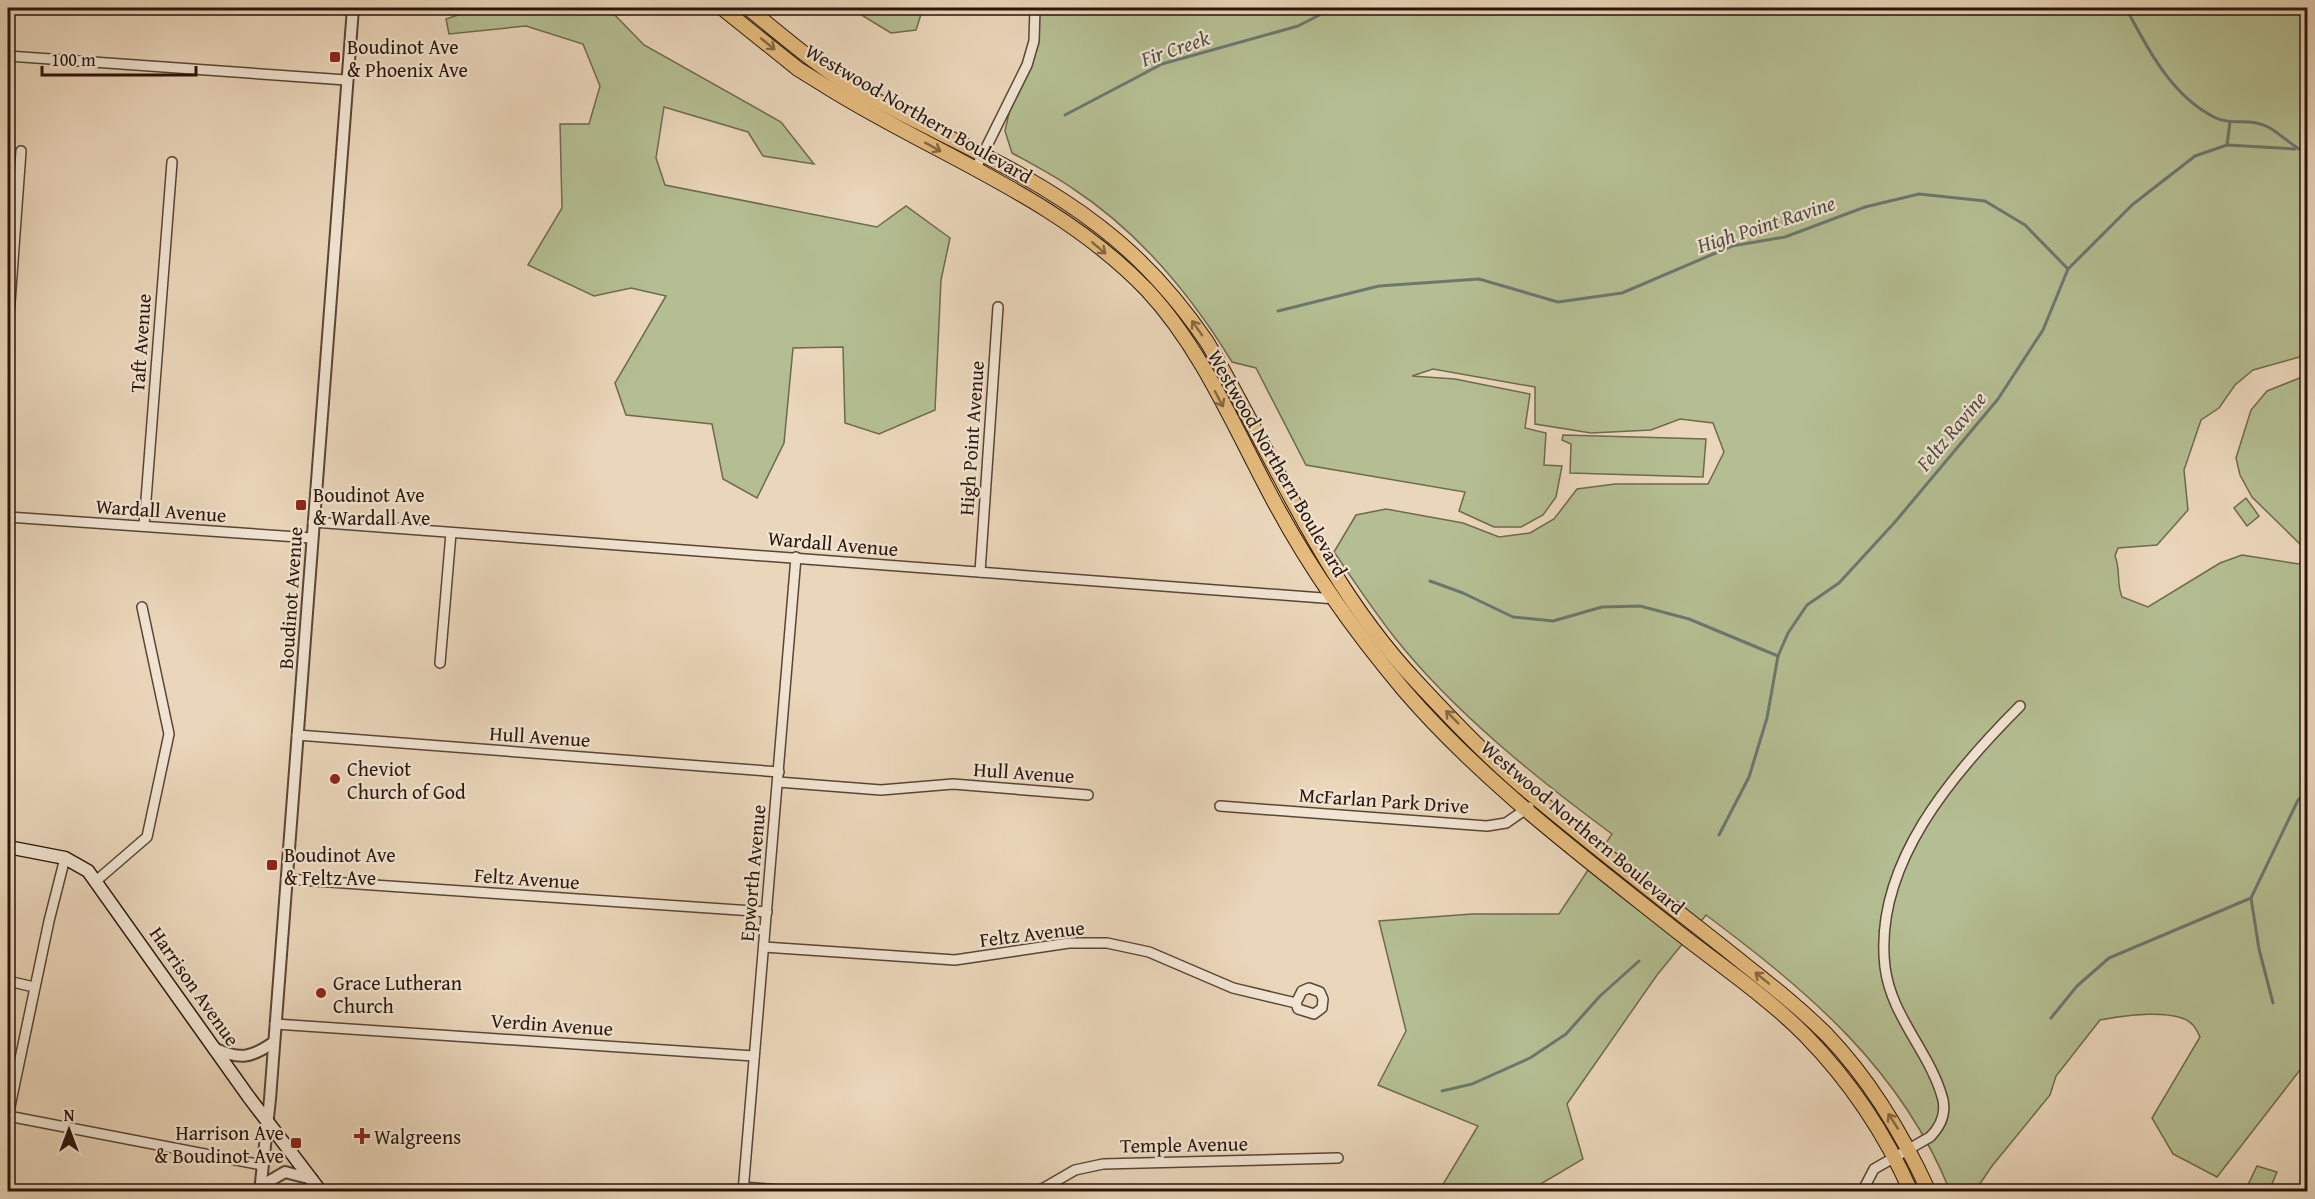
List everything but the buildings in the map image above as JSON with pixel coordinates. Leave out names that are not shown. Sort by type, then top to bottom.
[{"type":"main road","name":"Westwood Northern Boulevard","points":[[722,8],[798,69],[1040,205],[1078,230],[1148,292],[1202,366],[1279,512],[1333,599],[1406,692],[1501,789],[1804,1034],[1857,1096],[1882,1131],[1911,1191]]},
{"type":"main road","name":"Westwood Northern Boulevard","points":[[748,8],[812,60],[859,91],[1028,179],[1099,225],[1147,268],[1189,317],[1223,370],[1297,513],[1350,600],[1414,679],[1538,800],[1800,1010],[1828,1036],[1868,1084],[1910,1149],[1929,1191]]},
{"type":"main road","name":"Harrison Avenue","points":[[8,847],[65,858],[81,865],[96,880],[216,1049],[321,1191]]},
{"type":"street","name":"Boudinot Avenue","points":[[260,1189],[274,1042],[353,8]]},
{"type":"street","points":[[975,170],[1027,65],[1034,41],[1035,8]]},
{"type":"street","points":[[8,56],[346,80]]},
{"type":"street","points":[[8,330],[21,151]]},
{"type":"street","name":"Taft Avenue","points":[[144,526],[172,162]]},
{"type":"street","name":"High Point Avenue","points":[[980,572],[998,307]]},
{"type":"street","name":"Wardall Avenue","points":[[8,517],[312,538]]},
{"type":"street","name":"Wardall Avenue","points":[[313,522],[1350,600]]},
{"type":"street","points":[[440,663],[451,533]]},
{"type":"street","name":"Epworth Avenue","points":[[743,1189],[796,557]]},
{"type":"street","points":[[96,880],[147,837],[169,734],[142,607]]},
{"type":"street","points":[[1862,1191],[1874,1169],[1910,1149],[1937,1130],[1943,1117],[1943,1102],[1934,1078],[1896,1005],[1885,969],[1886,924],[1895,880],[1912,840],[1934,809],[1994,732],[2020,706]]},
{"type":"street","name":"Hull Avenue","points":[[297,735],[779,777],[881,790],[953,784],[1088,795]]},
{"type":"street","name":"McFarlan Park Drive","points":[[1220,806],[1487,826],[1506,823],[1538,800]]},
{"type":"street","points":[[65,858],[34,987],[8,1116],[262,1165]]},
{"type":"street","name":"Feltz Avenue","points":[[286,879],[767,912]]},
{"type":"street","name":"Feltz Avenue","points":[[764,947],[955,960],[1069,943],[1107,943],[1149,952],[1233,988],[1296,1003]]},
{"type":"street","points":[[8,981],[34,987]]},
{"type":"street","name":"Verdin Avenue","points":[[275,1024],[754,1056]]},
{"type":"street","points":[[216,1049],[232,1057],[240,1057],[253,1054],[274,1042]]},
{"type":"street","name":"Temple Avenue","points":[[1037,1191],[1075,1170],[1102,1164],[1338,1158]]},
{"type":"street","points":[[260,1189],[285,1172],[312,1179]]},
{"type":"street","points":[[743,1189],[801,1191]]},
{"type":"green space","points":[[479,8],[608,8],[644,45],[781,122],[814,164],[763,156],[748,132],[664,107],[656,158],[665,185],[877,227],[906,206],[950,238],[941,280],[935,410],[879,434],[845,423],[843,347],[793,348],[784,443],[757,498],[723,479],[712,424],[626,415],[615,383],[666,296],[631,288],[594,296],[528,265],[562,208],[560,124],[589,124],[600,86],[583,44],[526,26],[449,34],[446,19]]},
{"type":"green space","points":[[858,8],[923,8],[916,30],[891,33],[863,16]]},
{"type":"green space","points":[[1035,8],[2307,8],[2307,355],[2253,370],[2235,385],[2219,408],[2201,420],[2184,470],[2188,510],[2157,545],[2118,548],[2115,556],[2122,597],[2148,607],[2220,563],[2242,555],[2299,564],[2306,560],[2305,549],[2252,497],[2240,475],[2236,458],[2251,410],[2267,391],[2307,375],[2307,1061],[2217,1177],[2173,1154],[2152,1118],[2200,1037],[2194,1026],[2185,1019],[2162,1014],[2148,1014],[2100,1020],[2056,1076],[2050,1095],[1992,1166],[1975,1191],[1950,1191],[1930,1147],[1906,1107],[1848,1036],[1781,973],[1706,915],[1657,975],[1567,1104],[1583,1159],[1529,1191],[1439,1191],[1478,1126],[1378,1085],[1406,1031],[1379,921],[1472,914],[1559,914],[1612,834],[1525,767],[1443,692],[1395,638],[1334,552],[1356,515],[1386,509],[1463,523],[1499,537],[1530,533],[1554,519],[1577,489],[1615,484],[1708,484],[1724,452],[1713,423],[1680,419],[1651,430],[1591,433],[1535,424],[1535,387],[1433,369],[1412,376],[1455,379],[1530,394],[1525,428],[1546,433],[1544,465],[1562,466],[1556,497],[1543,515],[1521,527],[1494,527],[1459,511],[1465,492],[1306,465],[1256,368],[1232,362],[1181,289],[1141,244],[1096,205],[1072,188],[1012,153],[1005,131],[1012,99],[1027,65]]},
{"type":"green space","points":[[1563,435],[1706,439],[1703,477],[1570,473],[1571,444],[1562,440]]},
{"type":"green space","points":[[2246,498],[2259,516],[2247,526],[2234,508]]},
{"type":"green space","points":[[2257,1166],[2277,1172],[2269,1191],[2245,1191]]},
{"type":"waterway","name":"Fir Creek","points":[[1065,115],[1162,64],[1298,26],[1333,8]]},
{"type":"waterway","name":"Fir Creek","points":[[2126,8],[2152,55],[2186,98],[2216,118],[2256,123],[2270,128],[2308,154]]},
{"type":"waterway","points":[[2227,145],[2230,122]]},
{"type":"waterway","name":"Feltz Ravine","points":[[1719,835],[1749,777],[1767,718],[1778,656],[1788,633],[1807,605],[1839,583],[1895,522],[1998,399],[2043,330],[2068,269],[2132,205],[2195,156],[2227,145],[2295,149]]},
{"type":"waterway","name":"High Point Ravine","points":[[1278,311],[1379,286],[1479,279],[1558,302],[1622,293],[1732,246],[1785,237],[1865,207],[1919,194],[1985,201],[2025,225],[2068,269]]},
{"type":"waterway","points":[[1430,581],[1463,593],[1513,617],[1553,621],[1602,607],[1640,606],[1689,619],[1778,656]]},
{"type":"waterway","points":[[2251,898],[2298,800],[2308,790]]},
{"type":"waterway","points":[[2251,898],[2259,949],[2273,1003]]},
{"type":"waterway","points":[[2051,1018],[2077,986],[2109,958],[2251,898]]},
{"type":"waterway","points":[[1442,1091],[1472,1084],[1530,1058],[1566,1034],[1600,996],[1639,961]]},
{"type":"place","name":"Boudinot Ave & Phoenix Ave","points":[[335,57]]},
{"type":"place","name":"Boudinot Ave & Wardall Ave","points":[[301,505]]},
{"type":"place","name":"Cheviot Church of God","points":[[335,779]]},
{"type":"place","name":"Boudinot Ave & Feltz Ave","points":[[272,865]]},
{"type":"place","name":"Grace Lutheran Church","points":[[321,993]]},
{"type":"place","name":"Walgreens","points":[[362,1136]]},
{"type":"place","name":"Harrison Ave & Boudinot Ave","points":[[296,1143]]}]
